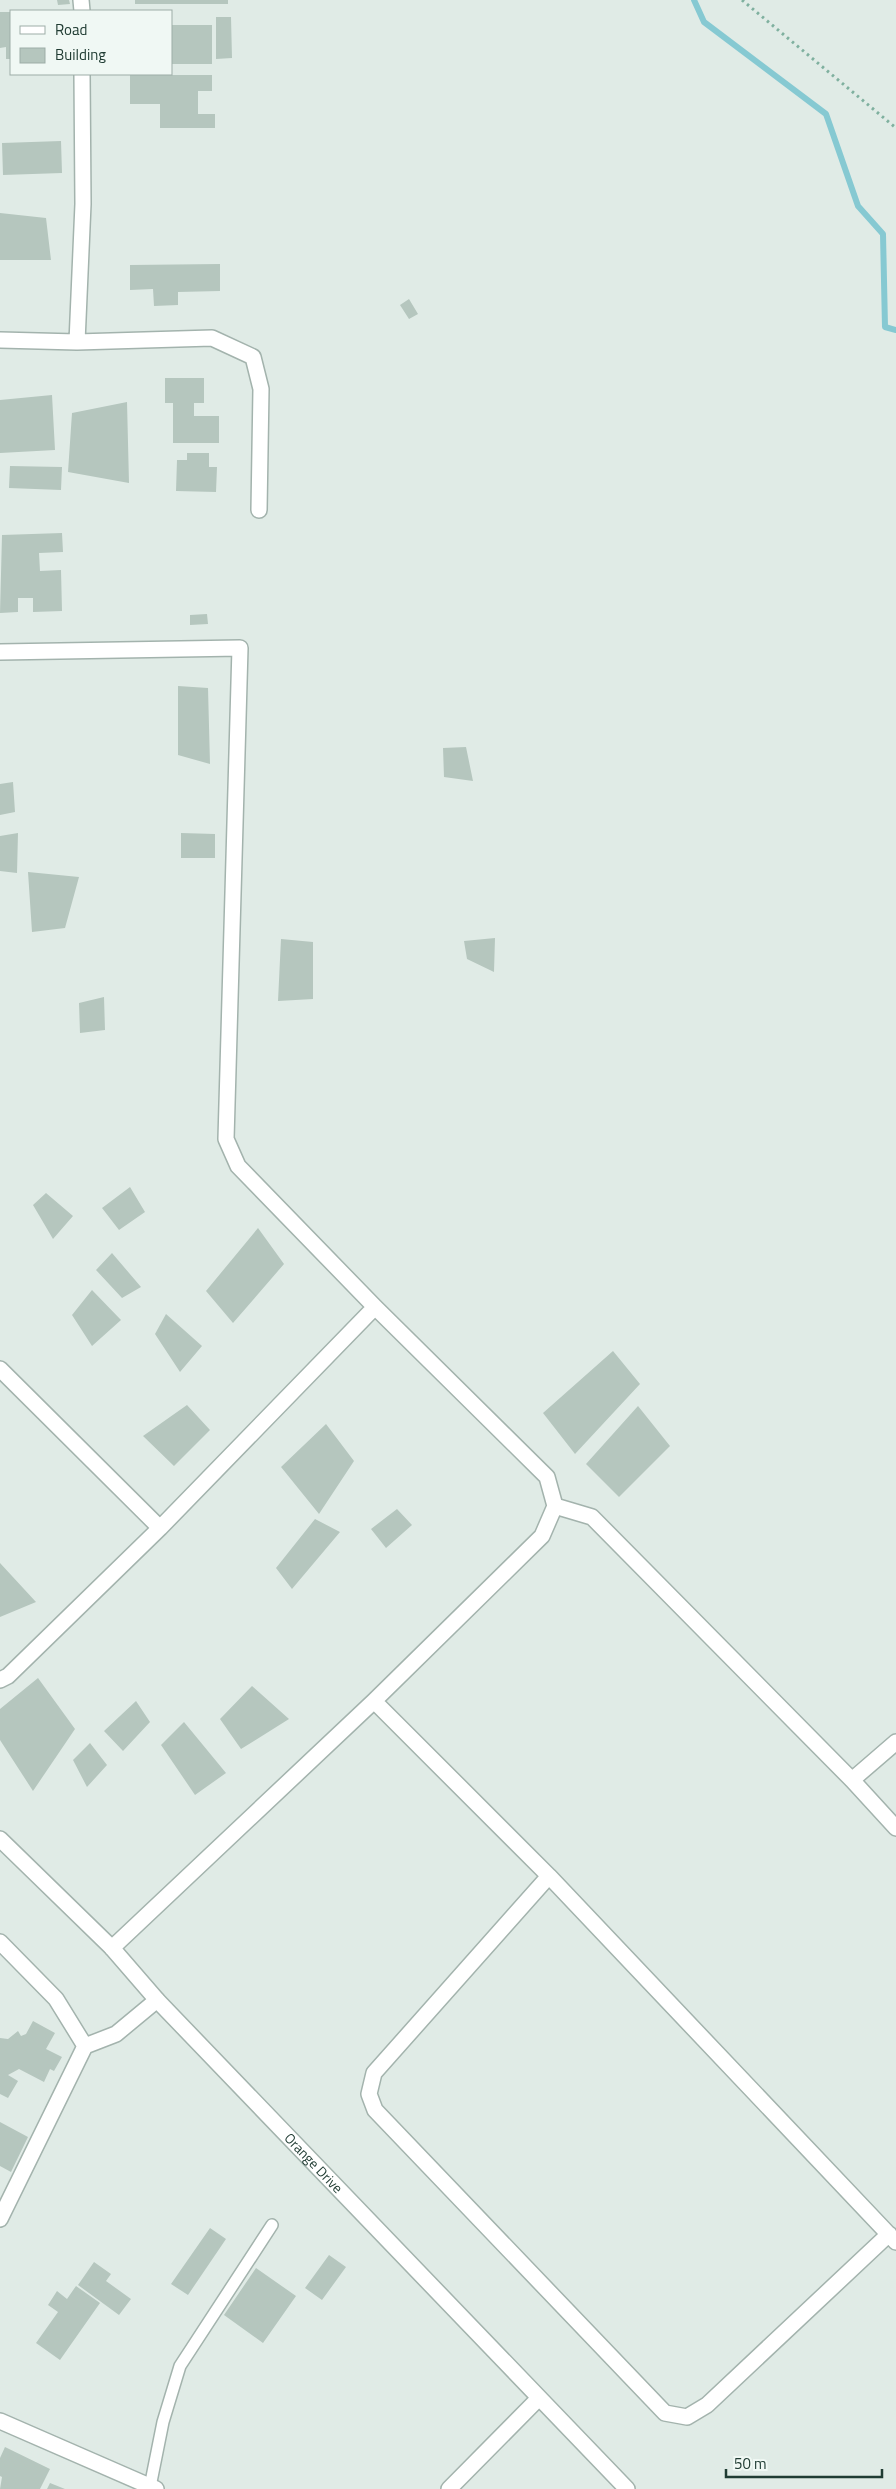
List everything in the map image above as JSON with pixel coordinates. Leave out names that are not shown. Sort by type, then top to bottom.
[{"type":"street","points":[[77,342],[83,204],[82,75]]},
{"type":"street","points":[[0,340],[77,342],[212,338],[253,357],[261,389],[258,510]]},
{"type":"street","points":[[0,652],[240,648],[226,1139],[238,1166],[375,1307],[547,1477],[555,1506],[542,1536],[374,1701],[112,1948]]},
{"type":"street","points":[[0,1680],[8,1676],[160,1528],[375,1307]]},
{"type":"street","points":[[0,1369],[160,1528]]},
{"type":"street","points":[[555,1506],[592,1517],[852,1780],[896,1828]]},
{"type":"street","points":[[374,1701],[549,1876],[892,2238],[707,2405],[686,2417],[665,2413],[375,2110],[369,2094],[374,2072],[549,1876]]},
{"type":"street","points":[[852,1780],[896,1742]]},
{"type":"street","name":"Orange Drive","points":[[0,1839],[112,1948],[157,2000],[384,2234],[538,2399],[627,2489]]},
{"type":"street","points":[[0,1942],[56,1999],[85,2046]]},
{"type":"street","points":[[0,2219],[85,2046],[116,2034],[157,2000]]},
{"type":"street","points":[[449,2489],[538,2399]]},
{"type":"street","points":[[0,2421],[153,2488]]},
{"type":"lane","points":[[153,2488],[163,2422],[180,2366],[272,2225]]},
{"type":"path","points":[[742,0],[896,128]]},
{"type":"building","points":[[57,0],[69,0],[70,4],[58,5]]},
{"type":"building","points":[[135,0],[228,0],[228,4],[135,4]]},
{"type":"building","points":[[0,12],[10,12],[10,59],[6,59],[6,47],[0,48]]},
{"type":"building","points":[[216,17],[231,17],[232,58],[216,59]]},
{"type":"building","points":[[172,25],[212,25],[212,64],[172,64]]},
{"type":"building","points":[[130,75],[212,75],[212,91],[198,91],[198,114],[215,114],[215,128],[160,128],[160,104],[130,104]]},
{"type":"building","points":[[61,141],[62,173],[3,175],[2,143]]},
{"type":"building","points":[[0,213],[46,218],[51,260],[0,260]]},
{"type":"building","points":[[220,264],[220,291],[178,292],[178,305],[154,306],[153,289],[130,290],[130,265]]},
{"type":"building","points":[[409,299],[418,314],[409,319],[400,305]]},
{"type":"building","points":[[165,378],[204,378],[204,403],[194,403],[194,416],[219,416],[219,443],[173,443],[173,403],[165,403]]},
{"type":"building","points":[[52,395],[55,450],[0,453],[0,400]]},
{"type":"building","points":[[127,402],[129,483],[68,472],[72,413]]},
{"type":"building","points":[[187,453],[209,453],[209,467],[217,467],[216,492],[176,491],[177,460],[187,460]]},
{"type":"building","points":[[10,466],[62,467],[61,490],[9,488]]},
{"type":"building","points":[[62,533],[63,552],[39,553],[40,571],[61,570],[62,611],[33,612],[33,598],[18,598],[18,612],[0,613],[2,535]]},
{"type":"building","points":[[207,614],[208,624],[190,625],[190,615]]},
{"type":"building","points":[[178,686],[208,688],[210,764],[178,755]]},
{"type":"building","points":[[466,747],[473,781],[444,777],[443,748]]},
{"type":"building","points":[[13,782],[15,812],[0,815],[0,784]]},
{"type":"building","points":[[18,833],[17,873],[0,871],[0,836]]},
{"type":"building","points":[[181,833],[215,834],[215,858],[181,858]]},
{"type":"building","points":[[28,872],[79,877],[65,928],[32,932]]},
{"type":"building","points":[[495,938],[494,972],[467,959],[464,941]]},
{"type":"building","points":[[281,939],[313,942],[313,999],[278,1001]]},
{"type":"building","points":[[104,997],[105,1030],[80,1033],[79,1003]]},
{"type":"building","points":[[130,1187],[145,1212],[119,1230],[102,1208]]},
{"type":"building","points":[[46,1193],[73,1216],[53,1239],[33,1205]]},
{"type":"building","points":[[258,1228],[284,1264],[233,1323],[206,1291]]},
{"type":"building","points":[[112,1253],[141,1287],[122,1298],[96,1270]]},
{"type":"building","points":[[92,1290],[121,1320],[92,1346],[72,1315]]},
{"type":"building","points":[[166,1314],[202,1346],[180,1372],[155,1334]]},
{"type":"building","points":[[613,1351],[640,1384],[575,1454],[543,1413]]},
{"type":"building","points":[[187,1405],[210,1430],[174,1466],[143,1436]]},
{"type":"building","points":[[638,1406],[670,1446],[619,1497],[586,1464]]},
{"type":"building","points":[[326,1424],[354,1461],[319,1514],[281,1467]]},
{"type":"building","points":[[397,1509],[412,1525],[386,1548],[371,1529]]},
{"type":"building","points":[[315,1519],[340,1532],[292,1589],[276,1568]]},
{"type":"building","points":[[0,1563],[36,1602],[0,1617]]},
{"type":"building","points":[[38,1678],[75,1729],[33,1791],[0,1740],[0,1709]]},
{"type":"building","points":[[252,1686],[289,1719],[241,1749],[220,1719]]},
{"type":"building","points":[[136,1701],[150,1722],[123,1751],[104,1731]]},
{"type":"building","points":[[184,1722],[226,1773],[195,1795],[161,1745]]},
{"type":"building","points":[[90,1743],[107,1765],[87,1787],[73,1760]]},
{"type":"building","points":[[33,2021],[55,2033],[46,2049],[62,2057],[54,2071],[50,2069],[44,2082],[19,2069],[8,2075],[18,2081],[8,2098],[0,2094],[0,2038],[8,2039],[18,2031],[21,2036],[26,2034]]},
{"type":"building","points":[[0,2122],[28,2137],[11,2172],[0,2166]]},
{"type":"building","points":[[210,2228],[226,2239],[188,2295],[171,2284]]},
{"type":"building","points":[[329,2255],[346,2267],[322,2300],[305,2288]]},
{"type":"building","points":[[94,2262],[111,2274],[106,2281],[131,2299],[119,2315],[78,2285]]},
{"type":"building","points":[[256,2268],[296,2296],[263,2343],[224,2315]]},
{"type":"building","points":[[76,2286],[100,2303],[60,2360],[36,2343],[58,2312],[48,2305],[57,2291],[67,2299]]},
{"type":"building","points":[[5,2447],[50,2469],[40,2489],[0,2489],[2,2477],[0,2476],[0,2458]]},
{"type":"building","points":[[50,2483],[65,2489],[47,2489]]},
{"type":"waterway","points":[[694,0],[704,22],[826,114],[858,206],[883,234],[885,327],[896,330]]}]
